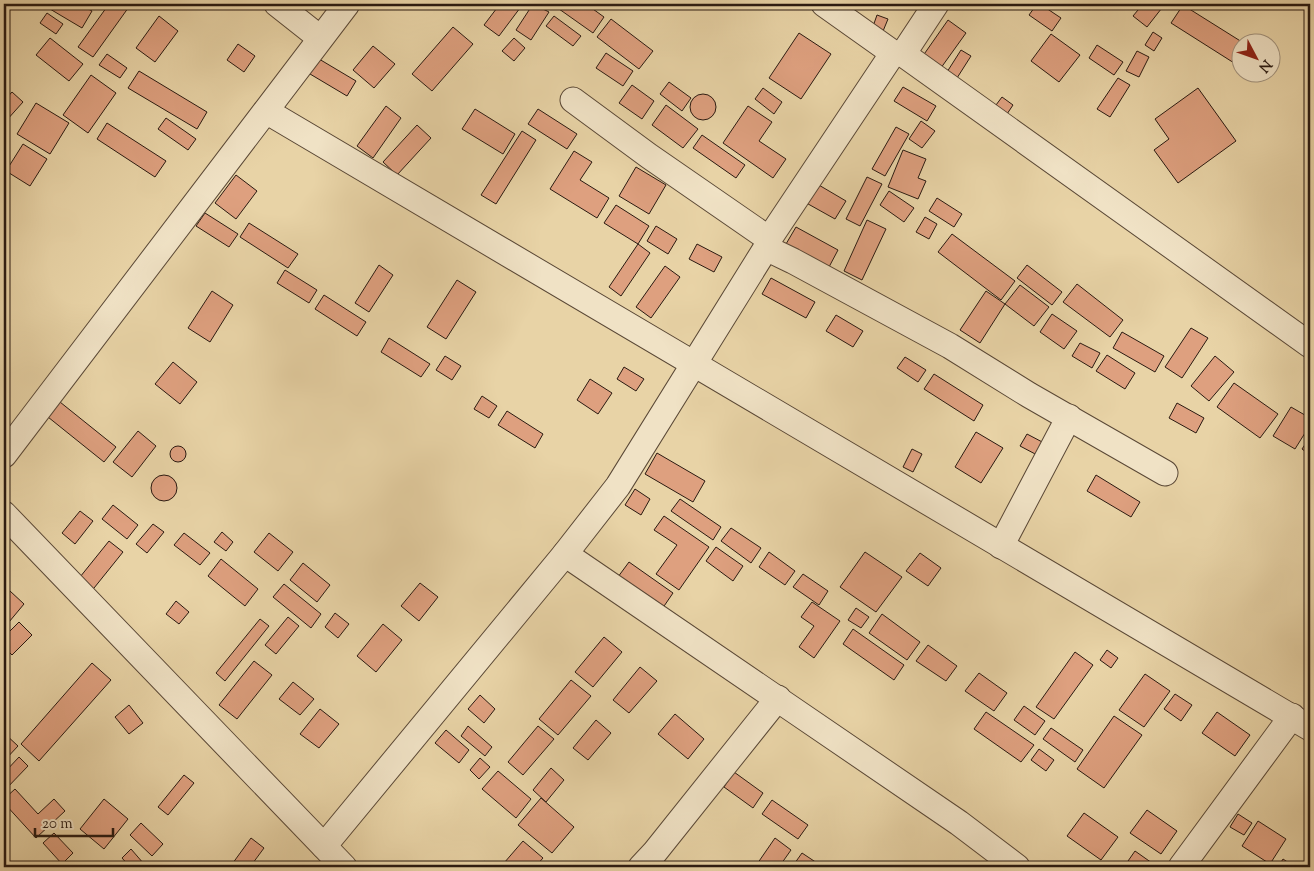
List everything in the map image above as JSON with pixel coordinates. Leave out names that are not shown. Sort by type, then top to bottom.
[{"type":"street","points":[[277,4],[320,38]]},
{"type":"street","points":[[4,455],[347,4]]},
{"type":"street","points":[[824,4],[898,54],[1310,345]]},
{"type":"street","points":[[324,846],[565,554],[618,486],[767,243],[898,54],[936,4]]},
{"type":"street","points":[[573,100],[793,261],[950,346],[1028,395],[1165,472]]},
{"type":"street","points":[[266,110],[1301,722],[1181,867]]},
{"type":"street","points":[[1001,546],[1068,417]]},
{"type":"street","points":[[4,514],[344,867]]},
{"type":"street","points":[[565,554],[959,823],[1017,867]]},
{"type":"street","points":[[655,862],[778,698]]},
{"type":"building","points":[[53,4],[79,4],[92,11],[82,28],[50,9]]},
{"type":"building","points":[[109,4],[131,4],[93,57],[78,47]]},
{"type":"building","points":[[153,4],[165,4],[161,9]]},
{"type":"building","points":[[500,4],[523,4],[499,36],[484,25]]},
{"type":"building","points":[[533,4],[549,12],[531,40],[516,30]]},
{"type":"building","points":[[552,4],[586,4],[604,17],[593,33]]},
{"type":"building","points":[[1037,4],[1040,4],[1061,18],[1052,31],[1029,15]]},
{"type":"building","points":[[1143,4],[1165,4],[1147,27],[1133,16]]},
{"type":"building","points":[[1183,5],[1232,36],[1232,62],[1171,23]]},
{"type":"building","points":[[47,13],[63,24],[56,34],[40,23]]},
{"type":"building","points":[[877,15],[888,19],[881,36],[871,32]]},
{"type":"building","points":[[159,16],[178,31],[155,62],[136,48]]},
{"type":"building","points":[[554,16],[581,36],[573,46],[546,26]]},
{"type":"building","points":[[611,19],[653,51],[639,69],[597,37]]},
{"type":"building","points":[[948,20],[966,33],[938,72],[920,60]]},
{"type":"building","points":[[453,27],[473,44],[432,91],[412,74]]},
{"type":"building","points":[[1153,32],[1162,38],[1154,51],[1145,45]]},
{"type":"building","points":[[799,33],[831,54],[801,99],[769,78]]},
{"type":"building","points":[[1051,34],[1080,55],[1059,82],[1031,61]]},
{"type":"building","points":[[50,38],[83,64],[69,81],[36,55]]},
{"type":"building","points":[[514,38],[525,48],[514,61],[502,51]]},
{"type":"building","points":[[238,44],[255,56],[244,72],[227,60]]},
{"type":"building","points":[[1097,45],[1123,62],[1114,75],[1089,58]]},
{"type":"building","points":[[373,46],[395,64],[374,88],[353,70]]},
{"type":"building","points":[[961,50],[971,56],[957,78],[947,72]]},
{"type":"building","points":[[1137,51],[1149,57],[1139,77],[1126,71]]},
{"type":"building","points":[[606,53],[633,71],[623,86],[596,68]]},
{"type":"building","points":[[107,54],[127,68],[120,78],[99,65]]},
{"type":"building","points":[[314,56],[356,81],[347,96],[305,71]]},
{"type":"building","points":[[139,71],[207,112],[197,129],[128,88]]},
{"type":"building","points":[[91,75],[116,93],[88,133],[63,115]]},
{"type":"building","points":[[1118,78],[1130,85],[1110,117],[1097,109]]},
{"type":"building","points":[[669,82],[691,98],[682,111],[660,94]]},
{"type":"building","points":[[632,85],[654,101],[642,119],[619,103]]},
{"type":"building","points":[[903,87],[936,106],[927,121],[894,101]]},
{"type":"building","points":[[763,88],[782,102],[774,114],[755,99]]},
{"type":"building","points":[[1198,88],[1236,141],[1178,183],[1154,150],[1169,139],[1155,119]]},
{"type":"building","points":[[12,92],[23,102],[6,121],[4,120],[4,101]]},
{"type":"building","points":[[703,94],[712,98],[716,107],[712,116],[703,120],[694,116],[690,107],[694,98]]},
{"type":"building","points":[[1002,97],[1013,105],[1005,117],[993,109]]},
{"type":"building","points":[[36,103],[69,123],[50,154],[17,134]]},
{"type":"building","points":[[666,105],[698,129],[683,148],[652,125]]},
{"type":"building","points":[[386,106],[401,118],[373,158],[357,146]]},
{"type":"building","points":[[748,106],[772,122],[759,141],[786,159],[773,178],[723,143]]},
{"type":"building","points":[[475,109],[515,134],[503,154],[462,129]]},
{"type":"building","points":[[538,109],[577,134],[567,149],[528,124]]},
{"type":"building","points":[[166,118],[196,139],[188,150],[158,129]]},
{"type":"building","points":[[921,121],[935,131],[922,148],[909,139]]},
{"type":"building","points":[[107,123],[166,161],[155,177],[97,139]]},
{"type":"building","points":[[417,125],[431,138],[397,175],[383,162]]},
{"type":"building","points":[[896,127],[909,134],[885,176],[872,169]]},
{"type":"building","points":[[522,131],[536,140],[496,204],[481,195]]},
{"type":"building","points":[[702,135],[745,165],[736,178],[693,148]]},
{"type":"building","points":[[23,144],[47,159],[30,186],[6,171]]},
{"type":"building","points":[[903,150],[926,159],[918,178],[926,181],[918,199],[888,187]]},
{"type":"building","points":[[574,151],[592,162],[580,180],[609,198],[597,218],[550,189]]},
{"type":"building","points":[[636,167],[666,185],[649,214],[619,196]]},
{"type":"building","points":[[236,175],[257,191],[236,219],[215,203]]},
{"type":"building","points":[[867,177],[882,184],[860,226],[846,219]]},
{"type":"building","points":[[812,181],[846,201],[835,219],[801,200]]},
{"type":"building","points":[[889,191],[914,208],[904,222],[880,205]]},
{"type":"building","points":[[937,198],[962,214],[954,227],[929,211]]},
{"type":"building","points":[[616,205],[649,226],[638,244],[604,223]]},
{"type":"building","points":[[205,213],[238,234],[229,247],[196,226]]},
{"type":"building","points":[[925,217],[937,224],[929,239],[916,232]]},
{"type":"building","points":[[867,220],[886,229],[862,280],[844,271]]},
{"type":"building","points":[[249,223],[298,254],[288,268],[240,237]]},
{"type":"building","points":[[656,226],[677,239],[668,254],[647,241]]},
{"type":"building","points":[[796,227],[838,250],[829,267],[786,244]]},
{"type":"building","points":[[952,234],[1015,281],[1001,300],[938,252]]},
{"type":"building","points":[[638,244],[650,253],[621,296],[609,287]]},
{"type":"building","points":[[697,244],[722,257],[714,272],[689,259]]},
{"type":"building","points":[[379,265],[393,275],[369,312],[355,303]]},
{"type":"building","points":[[1027,265],[1062,292],[1052,305],[1017,278]]},
{"type":"building","points":[[665,266],[680,277],[651,318],[636,307]]},
{"type":"building","points":[[285,270],[317,290],[309,303],[277,283]]},
{"type":"building","points":[[771,278],[815,302],[806,318],[762,294]]},
{"type":"building","points":[[457,280],[476,292],[446,339],[427,327]]},
{"type":"building","points":[[1077,284],[1123,320],[1110,337],[1063,302]]},
{"type":"building","points":[[1020,285],[1049,307],[1034,326],[1005,304]]},
{"type":"building","points":[[212,291],[233,305],[210,342],[188,328]]},
{"type":"building","points":[[986,291],[1005,304],[980,343],[960,330]]},
{"type":"building","points":[[324,295],[366,322],[357,336],[315,309]]},
{"type":"building","points":[[1052,314],[1077,331],[1064,349],[1040,332]]},
{"type":"building","points":[[836,315],[863,331],[853,347],[826,331]]},
{"type":"building","points":[[1191,328],[1208,338],[1182,378],[1165,367]]},
{"type":"building","points":[[1122,332],[1164,356],[1155,372],[1113,348]]},
{"type":"building","points":[[389,338],[430,364],[421,377],[381,352]]},
{"type":"building","points":[[1080,343],[1100,353],[1092,368],[1072,356]]},
{"type":"building","points":[[1107,355],[1135,373],[1125,389],[1096,371]]},
{"type":"building","points":[[445,356],[461,366],[452,380],[436,370]]},
{"type":"building","points":[[1215,356],[1234,372],[1209,401],[1191,386]]},
{"type":"building","points":[[905,357],[926,370],[918,382],[897,368]]},
{"type":"building","points":[[173,362],[197,382],[180,404],[155,384]]},
{"type":"building","points":[[624,367],[644,379],[636,391],[617,379]]},
{"type":"building","points":[[934,374],[983,405],[974,421],[924,389]]},
{"type":"building","points":[[590,379],[612,393],[598,414],[577,400]]},
{"type":"building","points":[[1234,383],[1278,414],[1260,438],[1217,407]]},
{"type":"building","points":[[482,396],[497,406],[489,418],[474,409]]},
{"type":"building","points":[[55,398],[116,447],[104,462],[43,413]]},
{"type":"building","points":[[1177,403],[1204,418],[1196,433],[1169,418]]},
{"type":"building","points":[[1291,407],[1310,418],[1310,425],[1295,449],[1273,436]]},
{"type":"building","points":[[507,411],[543,434],[535,448],[498,425]]},
{"type":"building","points":[[138,431],[156,446],[132,477],[113,462]]},
{"type":"building","points":[[976,432],[1003,448],[981,483],[955,467]]},
{"type":"building","points":[[1027,434],[1046,444],[1039,456],[1020,446]]},
{"type":"building","points":[[1310,437],[1310,455],[1302,449]]},
{"type":"building","points":[[175,446],[181,446],[186,451],[184,460],[175,462],[170,457],[170,451]]},
{"type":"building","points":[[912,449],[922,454],[913,472],[903,467]]},
{"type":"building","points":[[657,453],[705,481],[693,502],[645,474]]},
{"type":"building","points":[[164,475],[173,479],[177,488],[173,497],[164,501],[155,497],[151,488],[155,479]]},
{"type":"building","points":[[1096,475],[1140,502],[1131,517],[1087,491]]},
{"type":"building","points":[[635,489],[650,499],[641,515],[625,505]]},
{"type":"building","points":[[680,499],[721,527],[713,540],[671,511]]},
{"type":"building","points":[[113,505],[138,525],[127,539],[102,519]]},
{"type":"building","points":[[80,511],[93,521],[75,544],[62,533]]},
{"type":"building","points":[[664,516],[709,547],[679,590],[656,574],[677,545],[654,530]]},
{"type":"building","points":[[153,524],[164,532],[147,553],[136,544]]},
{"type":"building","points":[[731,528],[761,548],[751,563],[721,541]]},
{"type":"building","points":[[222,532],[233,542],[226,551],[214,542]]},
{"type":"building","points":[[184,533],[210,553],[200,565],[174,545]]},
{"type":"building","points":[[269,533],[293,552],[278,571],[254,552]]},
{"type":"building","points":[[109,541],[123,552],[90,593],[76,582]]},
{"type":"building","points":[[716,547],[743,566],[733,581],[706,561]]},
{"type":"building","points":[[769,552],[795,571],[785,585],[759,567]]},
{"type":"building","points":[[865,552],[902,577],[876,612],[840,587]]},
{"type":"building","points":[[920,553],[941,568],[928,586],[906,571]]},
{"type":"building","points":[[221,559],[258,589],[245,606],[208,576]]},
{"type":"building","points":[[629,562],[673,593],[660,612],[615,581]]},
{"type":"building","points":[[303,563],[330,585],[317,602],[290,580]]},
{"type":"building","points":[[803,574],[828,591],[819,605],[793,587]]},
{"type":"building","points":[[420,583],[438,597],[419,621],[401,606]]},
{"type":"building","points":[[284,584],[321,614],[311,628],[273,597]]},
{"type":"building","points":[[10,591],[24,604],[4,628],[4,598]]},
{"type":"building","points":[[176,601],[189,612],[179,624],[166,614]]},
{"type":"building","points":[[812,602],[840,621],[814,658],[799,647],[814,626],[801,617]]},
{"type":"building","points":[[856,608],[869,617],[861,628],[848,620]]},
{"type":"building","points":[[335,613],[349,624],[338,638],[325,627]]},
{"type":"building","points":[[882,614],[920,642],[907,660],[869,633]]},
{"type":"building","points":[[288,617],[299,626],[276,654],[265,645]]},
{"type":"building","points":[[260,619],[269,626],[225,681],[216,673]]},
{"type":"building","points":[[19,622],[32,635],[12,655],[4,647],[4,637]]},
{"type":"building","points":[[383,624],[402,640],[376,672],[357,656]]},
{"type":"building","points":[[853,629],[904,665],[894,680],[843,644]]},
{"type":"building","points":[[604,637],[622,652],[593,687],[575,672]]},
{"type":"building","points":[[928,645],[957,666],[946,681],[916,661]]},
{"type":"building","points":[[1107,650],[1118,658],[1111,668],[1100,660]]},
{"type":"building","points":[[1075,652],[1093,665],[1054,719],[1036,707]]},
{"type":"building","points":[[254,661],[272,675],[237,719],[219,705]]},
{"type":"building","points":[[92,663],[111,680],[39,761],[21,744]]},
{"type":"building","points":[[640,667],[657,681],[629,713],[613,700]]},
{"type":"building","points":[[979,673],[1007,693],[994,711],[965,691]]},
{"type":"building","points":[[1145,674],[1170,691],[1144,727],[1119,710]]},
{"type":"building","points":[[571,680],[591,696],[558,735],[539,719]]},
{"type":"building","points":[[293,682],[314,699],[300,715],[279,699]]},
{"type":"building","points":[[1175,694],[1192,705],[1181,721],[1164,709]]},
{"type":"building","points":[[480,695],[495,709],[484,723],[468,709]]},
{"type":"building","points":[[129,705],[143,723],[129,734],[115,717]]},
{"type":"building","points":[[1024,706],[1045,721],[1035,735],[1014,720]]},
{"type":"building","points":[[320,709],[339,724],[319,748],[300,734]]},
{"type":"building","points":[[986,712],[1034,745],[1021,762],[974,729]]},
{"type":"building","points":[[1217,712],[1250,735],[1235,756],[1202,733]]},
{"type":"building","points":[[675,714],[704,739],[688,759],[658,734]]},
{"type":"building","points":[[1114,716],[1142,735],[1104,788],[1077,769]]},
{"type":"building","points":[[596,720],[611,733],[588,760],[573,748]]},
{"type":"building","points":[[468,726],[492,747],[485,756],[461,736]]},
{"type":"building","points":[[538,726],[554,739],[523,775],[508,762]]},
{"type":"building","points":[[1051,728],[1083,750],[1075,762],[1043,739]]},
{"type":"building","points":[[446,730],[469,750],[459,763],[435,743]]},
{"type":"building","points":[[4,733],[18,746],[4,761]]},
{"type":"building","points":[[1039,749],[1054,760],[1046,771],[1031,760]]},
{"type":"building","points":[[19,757],[28,766],[4,791],[4,773]]},
{"type":"building","points":[[480,758],[490,767],[479,779],[470,770]]},
{"type":"building","points":[[551,768],[564,780],[546,802],[533,790]]},
{"type":"building","points":[[498,771],[531,799],[516,818],[482,789]]},
{"type":"building","points":[[734,772],[763,793],[753,808],[724,787]]},
{"type":"building","points":[[184,775],[194,783],[168,815],[158,807]]},
{"type":"building","points":[[15,789],[38,814],[54,799],[65,811],[36,838],[4,803],[4,799]]},
{"type":"building","points":[[541,798],[574,827],[552,853],[518,825]]},
{"type":"building","points":[[104,799],[128,819],[104,849],[80,829]]},
{"type":"building","points":[[772,800],[808,825],[798,839],[762,814]]},
{"type":"building","points":[[1147,810],[1177,831],[1161,854],[1130,833]]},
{"type":"building","points":[[1084,813],[1118,837],[1101,860],[1067,836]]},
{"type":"building","points":[[1238,814],[1252,823],[1244,835],[1230,827]]},
{"type":"building","points":[[1258,821],[1286,839],[1270,864],[1242,846]]},
{"type":"building","points":[[141,823],[163,844],[152,856],[130,835]]},
{"type":"building","points":[[54,833],[73,853],[62,864],[43,843]]},
{"type":"building","points":[[251,838],[264,848],[250,867],[230,867]]},
{"type":"building","points":[[775,838],[791,850],[779,867],[755,867]]},
{"type":"building","points":[[523,841],[543,858],[535,867],[509,867],[504,863]]},
{"type":"building","points":[[131,849],[144,864],[140,867],[130,867],[122,858]]},
{"type":"building","points":[[1135,851],[1152,863],[1149,867],[1137,867],[1128,861]]},
{"type":"building","points":[[802,853],[823,867],[792,867]]},
{"type":"building","points":[[1283,859],[1295,867],[1278,867]]},
{"type":"building","points":[[484,861],[491,867],[479,867]]}]
